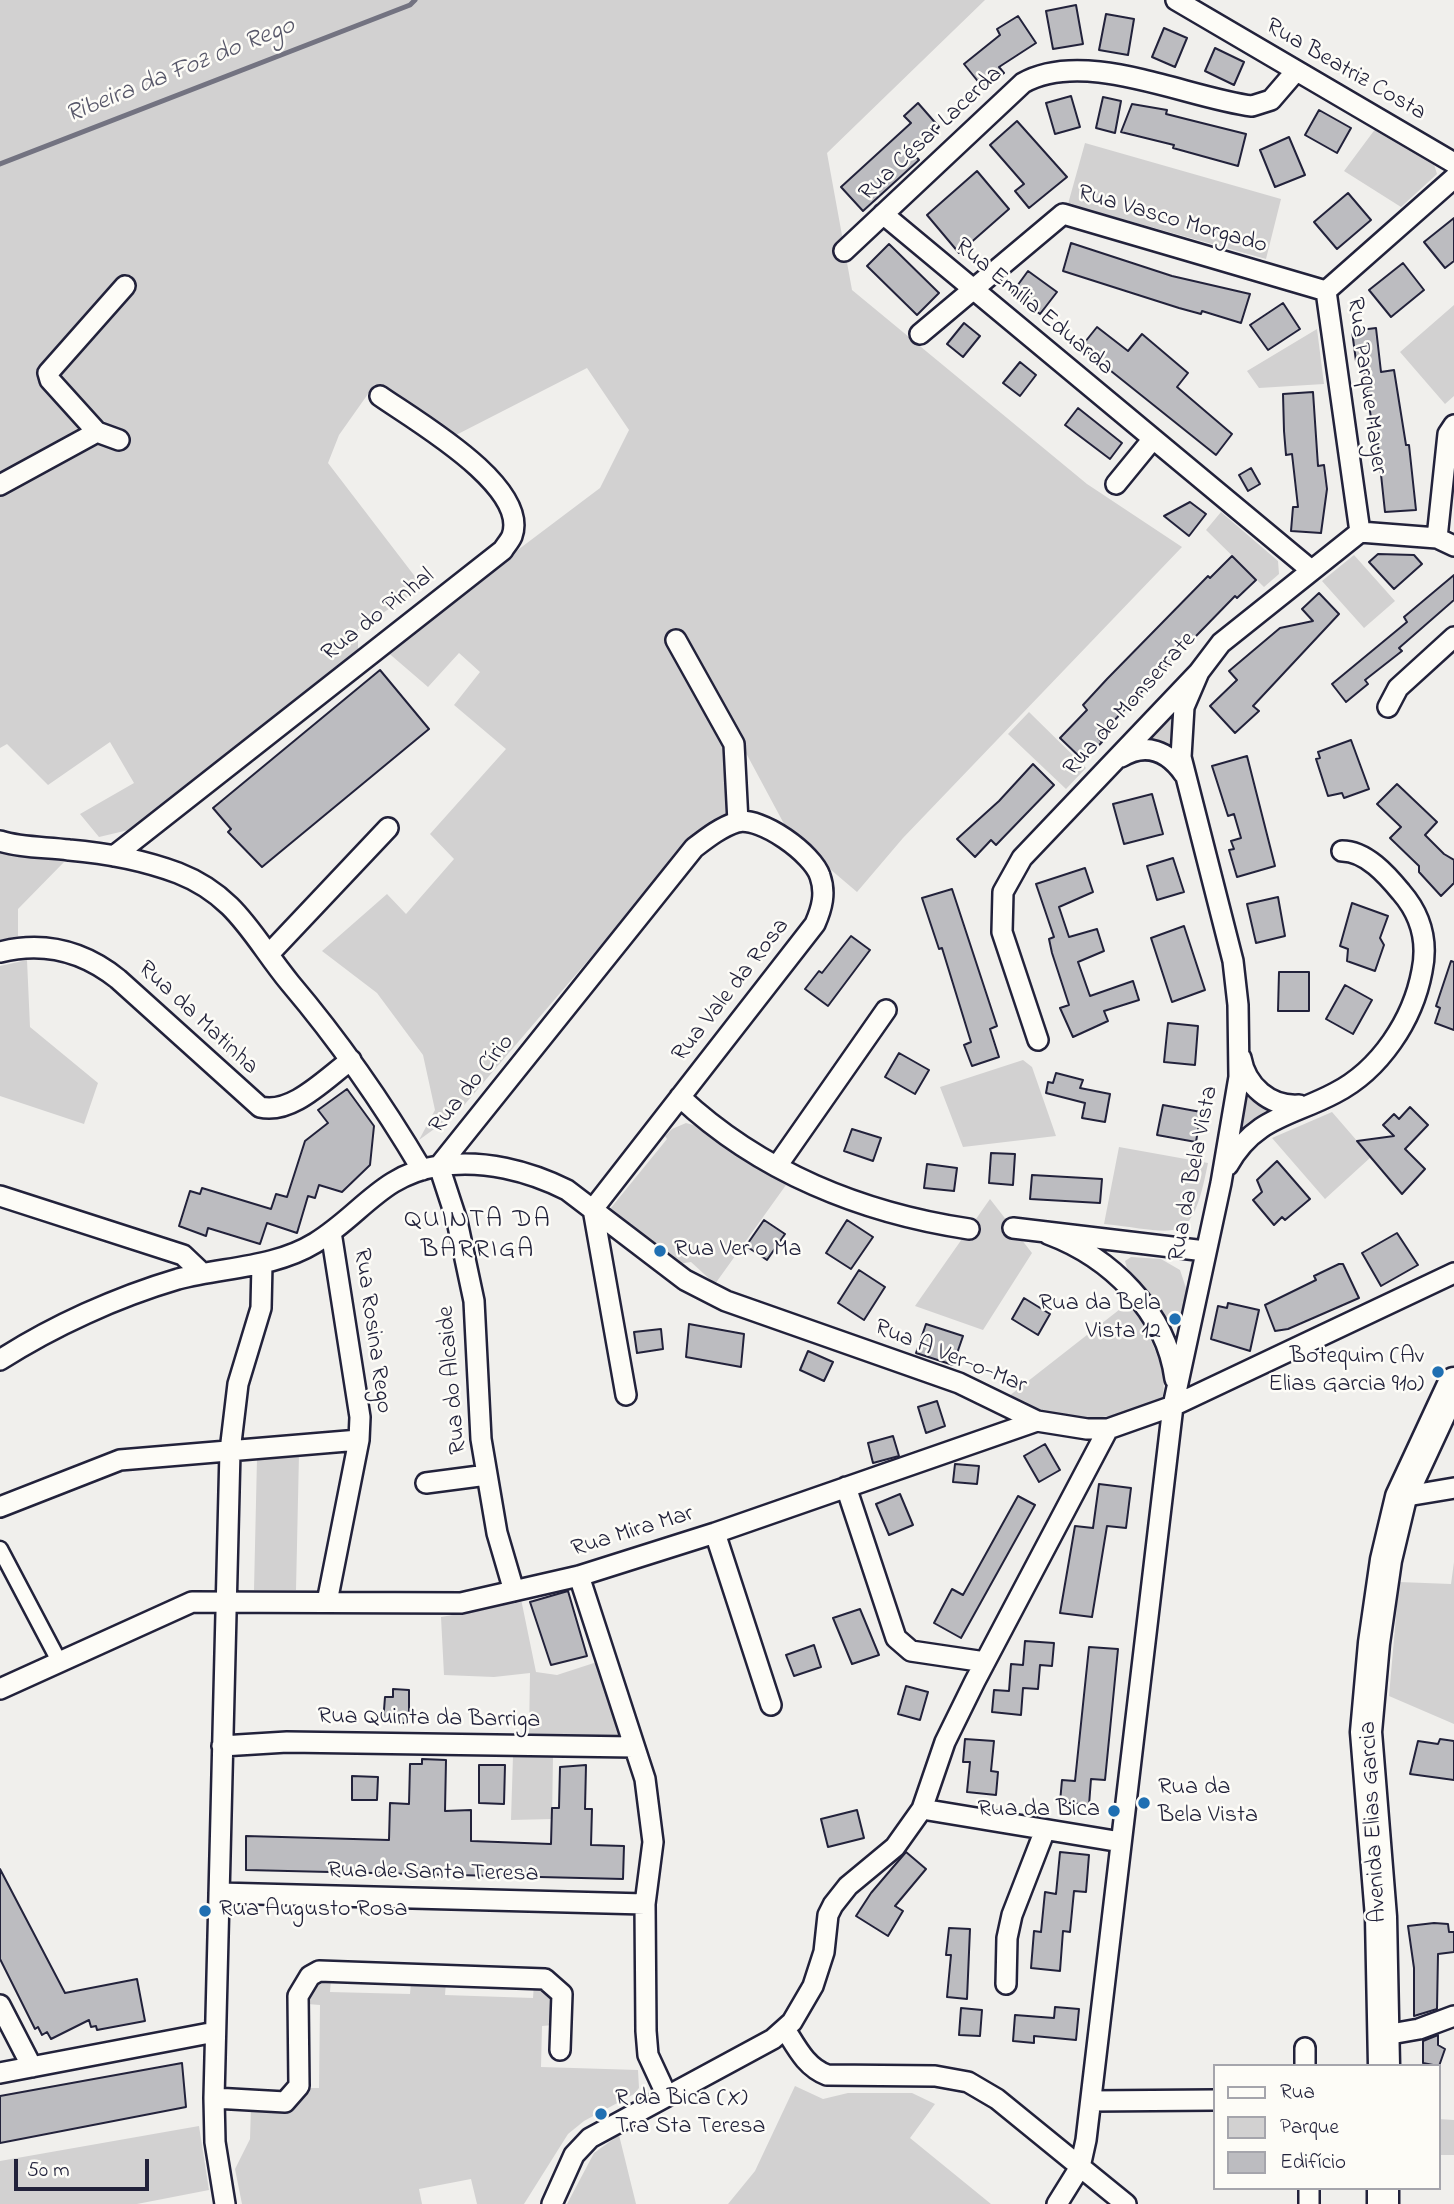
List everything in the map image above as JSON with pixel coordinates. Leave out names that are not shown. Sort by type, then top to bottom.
[{"type":"main road","name":"Avenida Elias Garcia","points":[[1384,2064],[1381,1917],[1366,1732],[1386,1560],[1401,1497],[1454,1383]]},
{"type":"street","name":"Rua Beatriz Costa","points":[[1176,0],[1454,163]]},
{"type":"street","name":"Rua César Lacerda","points":[[844,251],[1023,83],[1037,77],[1064,72],[1137,77],[1252,106],[1271,100],[1296,71]]},
{"type":"street","name":"Rua Parque Mayer","points":[[1360,532],[1326,291],[1454,177]]},
{"type":"street","name":"Rua Emília Eduarda","points":[[883,214],[1311,570]]},
{"type":"street","name":"Rua Vasco Morgado","points":[[920,334],[1063,214],[1326,291]]},
{"type":"street","points":[[119,440],[97,432],[50,380],[48,373],[125,286]]},
{"type":"street","name":"Rua do Pinhal","points":[[114,856],[503,550],[512,535],[511,516],[505,498],[492,479],[466,455],[380,397]]},
{"type":"street","points":[[1360,532],[1445,542],[1448,434],[1454,425]]},
{"type":"street","points":[[0,485],[97,432]]},
{"type":"street","points":[[1116,484],[1152,440]]},
{"type":"street","name":"Rua de Monserrate","points":[[1038,1040],[1002,932],[1003,892],[1022,858],[1199,672],[1222,643],[1360,532]]},
{"type":"street","points":[[1388,706],[1398,688],[1454,637]]},
{"type":"street","points":[[676,640],[734,744],[737,760],[738,822]]},
{"type":"street","name":"Rua da Bela Vista","points":[[1057,2204],[1080,2167],[1091,2101],[1175,1396],[1221,1183],[1236,1098],[1239,1048],[1233,961],[1185,775],[1181,724],[1199,672]]},
{"type":"street","points":[[1117,759],[1142,748],[1155,750],[1176,763],[1185,775]]},
{"type":"street","name":"Rua Vale da Rosa","points":[[593,1209],[815,924],[822,908],[824,889],[820,872],[806,856],[778,834],[754,822],[738,822]]},
{"type":"street","name":"Rua do Círio","points":[[430,1168],[694,848],[712,834],[738,822]]},
{"type":"street","points":[[269,954],[388,828]]},
{"type":"street","points":[[0,841],[114,856],[166,869],[206,887],[236,910],[430,1168],[390,1182],[313,1244],[262,1264],[202,1273],[163,1284],[31,1340],[0,1360]]},
{"type":"street","points":[[1221,1183],[1233,1156],[1261,1127],[1355,1080],[1390,1044],[1413,1005],[1424,963],[1422,930],[1408,900],[1370,861],[1351,851],[1342,851]]},
{"type":"street","name":"Rua da Matinha","points":[[0,952],[47,947],[92,961],[118,979],[260,1107],[275,1109],[288,1105],[351,1060]]},
{"type":"street","points":[[777,1166],[886,1010]]},
{"type":"street","points":[[1239,1048],[1248,1078],[1265,1096],[1284,1105],[1310,1104]]},
{"type":"street","points":[[680,1097],[725,1134],[777,1166],[855,1203],[917,1220],[970,1228]]},
{"type":"street","name":"Rua A Ver-o-Mar","points":[[430,1168],[489,1165],[547,1180],[593,1209],[612,1227],[685,1280],[726,1301],[959,1383],[1037,1421],[1087,1429],[1108,1429],[1175,1396],[1454,1273]]},
{"type":"street","name":"Rua do Alcaide","points":[[430,1168],[457,1221],[474,1301],[481,1439],[497,1533],[514,1591]]},
{"type":"street","points":[[0,1196],[183,1255],[202,1273]]},
{"type":"street","points":[[593,1209],[626,1395]]},
{"type":"street","points":[[1013,1228],[1205,1251]]},
{"type":"street","name":"Rua Rosina Rego","points":[[327,1602],[359,1440],[360,1418],[331,1232]]},
{"type":"street","points":[[1048,1234],[1093,1255],[1137,1296],[1167,1345],[1175,1396]]},
{"type":"street","points":[[225,2204],[215,2142],[214,2098],[230,1451],[238,1384],[261,1308],[262,1264]]},
{"type":"street","name":"Rua Mira Mar","points":[[0,1689],[192,1602],[461,1603],[579,1576],[715,1533],[1037,1421]]},
{"type":"street","points":[[552,2204],[574,2155],[590,2138],[773,2039],[785,2029],[813,1986],[824,1952],[828,1915],[848,1886],[895,1847],[922,1810],[946,1742],[985,1662],[1108,1429]]},
{"type":"street","points":[[0,1507],[120,1460],[180,1452],[230,1451],[359,1440]]},
{"type":"street","points":[[426,1483],[487,1475]]},
{"type":"street","points":[[846,1487],[896,1638],[911,1651],[985,1662]]},
{"type":"street","points":[[1401,1497],[1454,1488]]},
{"type":"street","points":[[715,1533],[771,1705]]},
{"type":"street","points":[[0,1549],[60,1661]]},
{"type":"street","points":[[579,1576],[645,1779],[653,1842],[645,1904],[648,2055],[667,2096]]},
{"type":"street","name":"Rua Quinta da Barriga","points":[[222,1746],[287,1742],[634,1747]]},
{"type":"street","points":[[922,1810],[1121,1842]]},
{"type":"street","points":[[1006,1984],[1007,1938],[1012,1914],[1045,1830]]},
{"type":"street","name":"Rua de Santa Teresa","points":[[219,1893],[645,1904]]},
{"type":"street","points":[[214,2098],[285,2102],[293,2095],[299,2086],[298,1996],[310,1976],[320,1970],[545,1979],[562,1994],[561,2050]]},
{"type":"street","points":[[0,2005],[32,2067]]},
{"type":"street","points":[[1385,2035],[1419,2029],[1454,2015]]},
{"type":"street","points":[[785,2029],[805,2060],[813,2068],[827,2075],[935,2076],[980,2088],[1126,2204]]},
{"type":"street","points":[[0,2073],[215,2032]]},
{"type":"street","points":[[1091,2101],[1212,2100]]},
{"type":"green space","points":[[0,0],[985,0],[827,153],[852,290],[1087,484],[1182,547],[903,838],[857,892],[790,835],[680,630],[666,637],[732,753],[727,816],[699,831],[459,1111],[419,1140],[435,1110],[423,1055],[377,993],[322,951],[387,894],[406,914],[454,859],[430,834],[506,749],[454,705],[480,672],[459,653],[428,687],[385,650],[600,488],[629,430],[587,368],[456,435],[375,384],[339,435],[328,463],[423,587],[358,629],[358,649],[137,828],[99,837],[80,814],[134,783],[110,742],[48,785],[7,744],[0,748]]},
{"type":"green space","points":[[1376,128],[1433,161],[1437,174],[1401,207],[1344,171]]},
{"type":"green space","points":[[1085,143],[1281,199],[1266,259],[1068,204]]},
{"type":"green space","points":[[1454,305],[1454,396],[1445,404],[1400,352]]},
{"type":"green space","points":[[1317,329],[1324,384],[1259,388],[1247,371]]},
{"type":"green space","points":[[1221,512],[1278,561],[1279,574],[1264,587],[1206,530]]},
{"type":"green space","points":[[1354,555],[1395,601],[1364,628],[1322,581]]},
{"type":"green space","points":[[1175,709],[1171,749],[1145,741]]},
{"type":"green space","points":[[1029,712],[1086,768],[1066,789],[1008,734]]},
{"type":"green space","points":[[0,848],[67,859],[18,909],[18,936],[0,940]]},
{"type":"green space","points":[[27,960],[30,1027],[98,1083],[84,1124],[0,1096],[0,966]]},
{"type":"green space","points":[[1023,1060],[1032,1067],[1056,1136],[963,1147],[940,1087]]},
{"type":"green space","points":[[1247,1091],[1274,1110],[1241,1135]]},
{"type":"green space","points":[[1332,1112],[1371,1157],[1325,1199],[1272,1138]]},
{"type":"green space","points":[[686,1123],[701,1127],[786,1185],[715,1284],[691,1262],[678,1264],[611,1214],[610,1209],[667,1139],[665,1136],[672,1129]]},
{"type":"green space","points":[[1119,1147],[1208,1163],[1202,1190],[1188,1222],[1166,1231],[1104,1224]]},
{"type":"green space","points":[[990,1199],[1032,1253],[983,1330],[915,1306]]},
{"type":"green space","points":[[1131,1257],[1161,1259],[1180,1270],[1187,1291],[1177,1327],[1170,1327],[1150,1294],[1127,1268],[1125,1261]]},
{"type":"green space","points":[[1124,1306],[1127,1309],[1131,1306],[1155,1350],[1163,1376],[1162,1398],[1131,1411],[1085,1418],[1043,1412],[1013,1401],[1009,1396]]},
{"type":"green space","points":[[299,1454],[296,1590],[254,1590],[257,1458]]},
{"type":"green space","points":[[1454,1562],[1454,1724],[1389,1696],[1399,1582],[1451,1584]]},
{"type":"green space","points":[[521,1599],[536,1672],[557,1675],[597,1662],[620,1737],[529,1734],[530,1673],[494,1677],[444,1675],[441,1617],[488,1609]]},
{"type":"green space","points":[[513,1756],[553,1757],[552,1819],[511,1820]]},
{"type":"green space","points":[[331,1979],[330,1992],[410,1994],[411,1981],[446,1982],[445,1995],[533,1998],[534,1984],[553,2000],[554,2025],[542,2026],[541,2067],[638,2070],[639,2088],[634,2094],[584,2121],[568,2134],[524,2204],[477,2204],[471,2179],[419,2189],[422,2204],[242,2204],[235,2169],[250,2139],[251,2107],[276,2108],[292,2105],[303,2096],[305,2088],[319,2088],[320,2005],[307,2004],[314,1987]]},
{"type":"green space","points":[[795,2086],[823,2099],[848,2093],[912,2093],[935,2104],[910,2138],[991,2204],[728,2204],[755,2171]]},
{"type":"green space","points":[[1440,2119],[1454,2120],[1454,2155],[1440,2155]]},
{"type":"green space","points":[[199,2126],[209,2190],[137,2204],[0,2204],[0,2161]]},
{"type":"green space","points":[[619,2135],[636,2204],[567,2204],[594,2153]]},
{"type":"building","points":[[1076,5],[1083,44],[1053,49],[1046,11]]},
{"type":"building","points":[[1106,14],[1134,19],[1128,55],[1099,50]]},
{"type":"building","points":[[1018,16],[1036,43],[999,67],[1004,73],[984,89],[964,64],[1000,35],[997,29]]},
{"type":"building","points":[[1164,28],[1187,38],[1175,67],[1152,57]]},
{"type":"building","points":[[1215,48],[1244,62],[1234,85],[1205,71]]},
{"type":"building","points":[[1071,96],[1080,127],[1055,134],[1046,103]]},
{"type":"building","points":[[1103,97],[1121,101],[1115,133],[1096,128]]},
{"type":"building","points":[[918,103],[939,127],[912,152],[919,160],[863,211],[841,187],[911,123],[904,116]]},
{"type":"building","points":[[1132,104],[1167,110],[1166,114],[1246,134],[1238,166],[1173,148],[1174,145],[1121,132]]},
{"type":"building","points":[[1319,110],[1351,128],[1337,153],[1305,135]]},
{"type":"building","points":[[1017,121],[1067,177],[1029,208],[1015,191],[1024,184],[990,145]]},
{"type":"building","points":[[1289,137],[1305,175],[1275,187],[1260,150]]},
{"type":"building","points":[[977,171],[1009,209],[959,253],[927,215]]},
{"type":"building","points":[[1348,193],[1371,220],[1337,249],[1314,222]]},
{"type":"building","points":[[1454,218],[1454,261],[1445,268],[1424,242]]},
{"type":"building","points":[[1071,243],[1172,276],[1250,294],[1241,323],[1202,311],[1201,314],[1179,308],[1063,271]]},
{"type":"building","points":[[889,244],[939,293],[917,315],[867,266]]},
{"type":"building","points":[[1403,263],[1424,290],[1391,317],[1369,290]]},
{"type":"building","points":[[1028,271],[1057,292],[1040,314],[1012,293]]},
{"type":"building","points":[[1283,303],[1300,329],[1268,350],[1250,325]]},
{"type":"building","points":[[964,323],[980,336],[963,357],[947,344]]},
{"type":"building","points":[[1097,327],[1128,351],[1142,334],[1188,373],[1177,387],[1232,434],[1216,455],[1081,347]]},
{"type":"building","points":[[1376,328],[1381,372],[1394,370],[1406,445],[1409,445],[1416,510],[1385,512],[1377,437],[1374,437],[1362,360],[1356,361],[1352,331]]},
{"type":"building","points":[[1020,362],[1036,375],[1020,396],[1003,383]]},
{"type":"building","points":[[1313,392],[1318,466],[1324,465],[1327,489],[1321,533],[1291,531],[1293,507],[1298,507],[1292,454],[1286,455],[1284,431],[1283,394]]},
{"type":"building","points":[[1078,408],[1122,443],[1110,459],[1065,425]]},
{"type":"building","points":[[1251,468],[1260,484],[1248,491],[1239,475]]},
{"type":"building","points":[[1190,502],[1206,514],[1189,536],[1164,516]]},
{"type":"building","points":[[1378,554],[1414,555],[1422,564],[1394,589],[1369,562]]},
{"type":"building","points":[[1232,556],[1256,580],[1237,598],[1235,596],[1125,709],[1098,738],[1102,742],[1084,761],[1060,738],[1087,710],[1083,705],[1208,576],[1210,578]]},
{"type":"building","points":[[1454,575],[1454,600],[1399,648],[1402,651],[1365,680],[1368,684],[1346,702],[1332,684],[1407,622],[1404,617]]},
{"type":"building","points":[[1319,593],[1339,614],[1253,706],[1259,711],[1235,733],[1210,706],[1237,680],[1229,671],[1280,628],[1313,621],[1302,609]]},
{"type":"building","points":[[380,670],[429,729],[262,867],[228,832],[231,829],[213,808]]},
{"type":"building","points":[[1351,740],[1369,789],[1344,798],[1342,793],[1328,796],[1316,759],[1320,758],[1318,752]]},
{"type":"building","points":[[1247,756],[1275,866],[1237,877],[1229,850],[1234,849],[1231,841],[1241,838],[1234,814],[1228,816],[1212,766]]},
{"type":"building","points":[[1033,764],[1054,785],[996,845],[991,840],[975,857],[957,839],[999,801]]},
{"type":"building","points":[[1397,784],[1437,822],[1425,835],[1454,860],[1454,883],[1441,896],[1419,872],[1419,866],[1390,838],[1401,827],[1377,804]]},
{"type":"building","points":[[1152,794],[1163,834],[1124,844],[1113,804]]},
{"type":"building","points":[[1173,858],[1184,892],[1157,900],[1147,866]]},
{"type":"building","points":[[1085,868],[1093,892],[1059,907],[1069,937],[1097,929],[1104,951],[1078,962],[1090,996],[1133,981],[1139,1000],[1104,1011],[1108,1021],[1073,1037],[1060,1008],[1069,1005],[1052,953],[1049,939],[1054,937],[1036,884]]},
{"type":"building","points":[[952,889],[997,1026],[990,1029],[999,1057],[972,1066],[964,1045],[971,1042],[942,948],[939,949],[922,898]]},
{"type":"building","points":[[1278,897],[1285,936],[1256,943],[1247,904]]},
{"type":"building","points":[[1352,903],[1388,916],[1380,938],[1384,945],[1375,971],[1347,961],[1348,949],[1340,946]]},
{"type":"building","points":[[1184,926],[1205,990],[1172,1002],[1151,938]]},
{"type":"building","points":[[851,936],[870,950],[828,1006],[805,989],[819,971],[822,973]]},
{"type":"building","points":[[1451,961],[1454,962],[1454,1030],[1435,1023],[1440,1008],[1436,1006]]},
{"type":"building","points":[[1279,972],[1309,972],[1309,1011],[1278,1011]]},
{"type":"building","points":[[1345,985],[1372,1000],[1353,1034],[1326,1019]]},
{"type":"building","points":[[1168,1023],[1198,1026],[1195,1065],[1164,1062]]},
{"type":"building","points":[[899,1053],[929,1070],[915,1094],[885,1077]]},
{"type":"building","points":[[1056,1073],[1083,1080],[1080,1088],[1110,1094],[1105,1122],[1082,1118],[1085,1103],[1046,1093],[1048,1082],[1053,1083]]},
{"type":"building","points":[[347,1089],[374,1126],[370,1165],[342,1192],[319,1185],[315,1198],[308,1196],[297,1233],[267,1223],[260,1244],[208,1228],[206,1236],[179,1226],[190,1191],[200,1194],[202,1188],[271,1209],[276,1194],[287,1197],[305,1141],[328,1123],[318,1110]]},
{"type":"building","points":[[1163,1105],[1201,1112],[1196,1142],[1157,1135]]},
{"type":"building","points":[[1410,1107],[1428,1125],[1405,1149],[1425,1169],[1402,1194],[1357,1141],[1394,1136],[1383,1125],[1394,1114],[1399,1119]]},
{"type":"building","points":[[852,1129],[881,1138],[873,1161],[844,1151]]},
{"type":"building","points":[[991,1153],[1015,1154],[1013,1185],[989,1183]]},
{"type":"building","points":[[1277,1161],[1310,1199],[1285,1220],[1282,1217],[1274,1225],[1253,1200],[1262,1192],[1257,1180]]},
{"type":"building","points":[[927,1164],[957,1168],[954,1191],[924,1188]]},
{"type":"building","points":[[1032,1175],[1102,1179],[1100,1203],[1030,1199]]},
{"type":"building","points":[[764,1220],[785,1234],[767,1260],[746,1246]]},
{"type":"building","points":[[847,1220],[873,1237],[851,1269],[826,1253]]},
{"type":"building","points":[[1397,1233],[1418,1265],[1381,1286],[1362,1253]]},
{"type":"building","points":[[1343,1264],[1359,1298],[1288,1329],[1275,1331],[1265,1305],[1316,1280],[1314,1276]]},
{"type":"building","points":[[859,1270],[885,1287],[864,1320],[838,1303]]},
{"type":"building","points":[[1024,1298],[1050,1314],[1038,1335],[1012,1319]]},
{"type":"building","points":[[1228,1303],[1259,1310],[1250,1351],[1211,1339],[1218,1306],[1227,1308]]},
{"type":"building","points":[[689,1324],[744,1334],[741,1367],[686,1357]]},
{"type":"building","points":[[926,1324],[963,1336],[953,1365],[916,1353]]},
{"type":"building","points":[[661,1329],[663,1349],[637,1353],[634,1332]]},
{"type":"building","points":[[808,1351],[833,1362],[824,1381],[800,1370]]},
{"type":"building","points":[[937,1401],[945,1426],[926,1433],[918,1407]]},
{"type":"building","points":[[893,1436],[899,1456],[873,1463],[868,1443]]},
{"type":"building","points":[[1045,1444],[1060,1470],[1039,1482],[1024,1456]]},
{"type":"building","points":[[955,1464],[979,1466],[977,1484],[953,1482]]},
{"type":"building","points":[[1099,1484],[1131,1488],[1126,1528],[1107,1526],[1092,1617],[1060,1613],[1075,1526],[1093,1528]]},
{"type":"building","points":[[900,1494],[913,1525],[889,1535],[876,1504]]},
{"type":"building","points":[[1018,1496],[1035,1505],[961,1638],[934,1623],[952,1589],[963,1595]]},
{"type":"building","points":[[568,1591],[587,1656],[551,1665],[530,1602]]},
{"type":"building","points":[[860,1609],[879,1655],[852,1664],[833,1618]]},
{"type":"building","points":[[1025,1641],[1054,1643],[1052,1666],[1040,1665],[1038,1689],[1023,1688],[1021,1715],[992,1712],[994,1690],[1009,1691],[1011,1664],[1023,1665]]},
{"type":"building","points":[[814,1645],[821,1667],[794,1676],[786,1655]]},
{"type":"building","points":[[1089,1647],[1118,1649],[1105,1780],[1091,1779],[1089,1805],[1060,1802],[1062,1780],[1075,1781]]},
{"type":"building","points":[[906,1686],[928,1692],[920,1720],[898,1714]]},
{"type":"building","points":[[393,1689],[409,1690],[409,1723],[383,1723],[385,1697],[393,1697]]},
{"type":"building","points":[[965,1739],[994,1741],[991,1771],[998,1772],[996,1795],[967,1792],[970,1762],[963,1762]]},
{"type":"building","points":[[1440,1739],[1454,1741],[1454,1780],[1410,1774],[1418,1741],[1438,1744]]},
{"type":"building","points":[[422,1759],[446,1760],[445,1811],[471,1810],[471,1841],[551,1844],[552,1808],[559,1808],[560,1767],[586,1765],[585,1809],[592,1809],[591,1845],[624,1846],[623,1879],[246,1870],[246,1836],[389,1840],[390,1803],[409,1804],[410,1764],[422,1764]]},
{"type":"building","points":[[479,1765],[505,1765],[504,1804],[479,1803]]},
{"type":"building","points":[[352,1776],[378,1777],[377,1800],[352,1800]]},
{"type":"building","points":[[857,1810],[864,1838],[828,1847],[821,1819]]},
{"type":"building","points":[[906,1852],[926,1869],[895,1906],[903,1911],[888,1936],[856,1916],[871,1893]]},
{"type":"building","points":[[1060,1852],[1089,1855],[1086,1892],[1074,1891],[1070,1932],[1063,1931],[1060,1971],[1031,1968],[1034,1931],[1041,1932],[1045,1892],[1056,1894]]},
{"type":"building","points":[[0,1869],[65,1993],[137,1979],[145,2021],[97,2030],[96,2026],[91,2027],[89,2020],[51,2039],[47,2032],[42,2035],[38,2027],[35,2029],[0,1959]]},
{"type":"building","points":[[1448,1924],[1449,1932],[1454,1932],[1454,1952],[1438,1954],[1437,2009],[1414,2016],[1414,1968],[1408,1926]]},
{"type":"building","points":[[949,1928],[970,1929],[967,1999],[947,1997],[951,1955],[946,1955]]},
{"type":"building","points":[[1055,2007],[1079,2009],[1076,2040],[1034,2036],[1034,2043],[1013,2041],[1015,2015],[1054,2018]]},
{"type":"building","points":[[961,2008],[982,2010],[980,2036],[959,2035]]},
{"type":"building","points":[[1438,2035],[1438,2045],[1445,2049],[1440,2064],[1423,2063],[1423,2041]]},
{"type":"building","points":[[182,2063],[186,2107],[0,2143],[0,2096]]},
{"type":"waterway","name":"Ribeira da Foz do Rego","points":[[0,164],[410,5],[415,0]]},
{"type":"place","name":"Rua Ver o Ma","points":[[660,1251]]},
{"type":"place","name":"Rua da Bela Vista 12","points":[[1175,1319]]},
{"type":"place","name":"Botequim (Av Elias Garcia 910)","points":[[1438,1372]]},
{"type":"place","name":"Rua da Bela Vista","points":[[1144,1803]]},
{"type":"place","name":"Rua da Bica","points":[[1114,1811]]},
{"type":"place","name":"Rua Augusto Rosa","points":[[205,1911]]},
{"type":"place","name":"R da Bica (X) Tra Sta Teresa","points":[[601,2114]]},
{"type":"district","name":"QUINTA DA BARRIGA","points":[[478,1237]]}]
